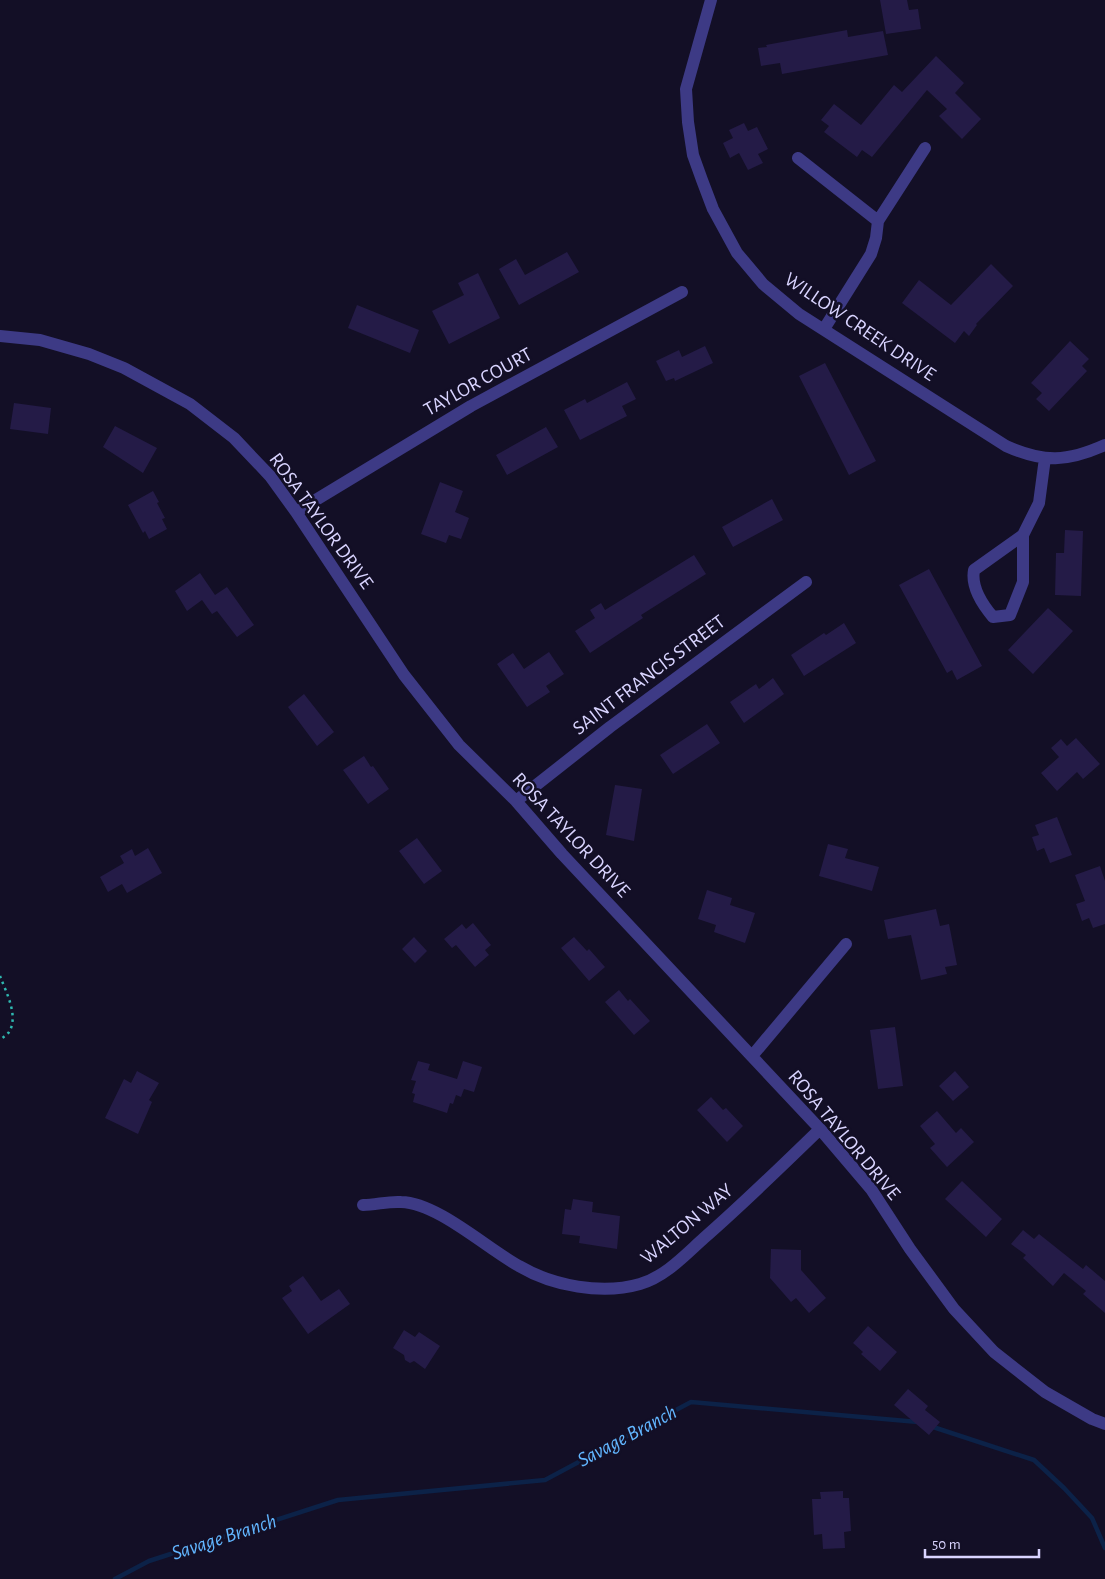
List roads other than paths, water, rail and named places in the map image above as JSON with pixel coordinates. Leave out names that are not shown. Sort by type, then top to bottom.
[{"type":"street","name":"WILLOW CREEK DRIVE","points":[[711,0],[686,89],[690,139],[693,155],[713,209],[737,253],[763,284],[799,314],[1006,446],[1025,455],[1045,458],[1068,458],[1085,454],[1105,445]]},
{"type":"street","points":[[824,329],[871,254],[876,238],[878,221],[925,148]]},
{"type":"street","points":[[798,158],[878,221]]},
{"type":"street","name":"TAYLOR COURT","points":[[296,512],[471,406],[682,292]]},
{"type":"street","name":"ROSA TAYLOR DRIVE","points":[[0,336],[40,340],[89,354],[124,368],[190,404],[234,438],[270,476],[404,674],[460,745],[516,801],[562,854],[820,1130],[871,1189],[910,1249],[954,1309],[994,1352],[1045,1392],[1105,1424]]},
{"type":"street","points":[[1023,535],[974,570],[973,576],[982,604],[993,617],[1010,615],[1023,582],[1023,535],[1039,503],[1045,458]]},
{"type":"street","name":"SAINT FRANCIS STREET","points":[[516,801],[610,727],[806,582]]},
{"type":"street","points":[[752,1056],[846,944]]},
{"type":"street","name":"WALTON WAY","points":[[363,1205],[402,1202],[422,1206],[445,1217],[530,1272],[572,1285],[619,1288],[641,1284],[659,1275],[676,1263],[732,1214],[820,1130]]},
{"type":"waterway","name":"Savage Branch","points":[[115,1579],[149,1561],[338,1500],[545,1480],[691,1402],[918,1422]]},
{"type":"waterway","name":"Savage Branch","points":[[930,1426],[1034,1460],[1092,1518],[1105,1548]]}]
